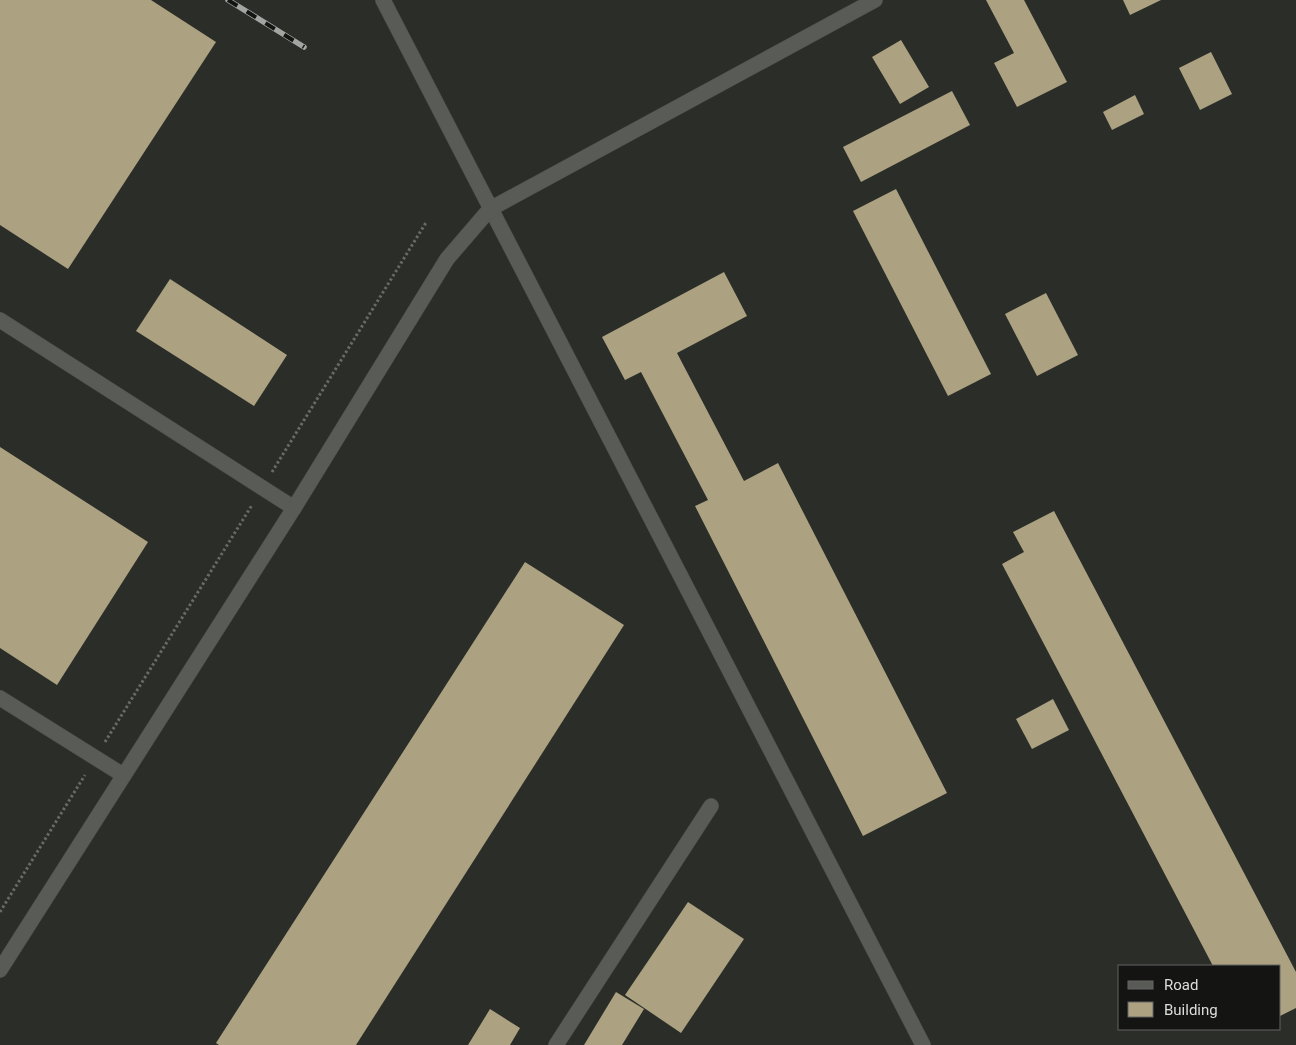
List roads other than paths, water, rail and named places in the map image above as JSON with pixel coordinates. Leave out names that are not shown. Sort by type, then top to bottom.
[{"type":"street","points":[[383,0],[922,1045]]},
{"type":"street","points":[[0,970],[294,508],[447,259],[490,209],[875,0]]},
{"type":"street","points":[[0,320],[294,508]]},
{"type":"street","points":[[0,698],[123,775]]},
{"type":"street","points":[[556,1045],[711,806]]},
{"type":"railway","points":[[228,0],[304,47]]}]
